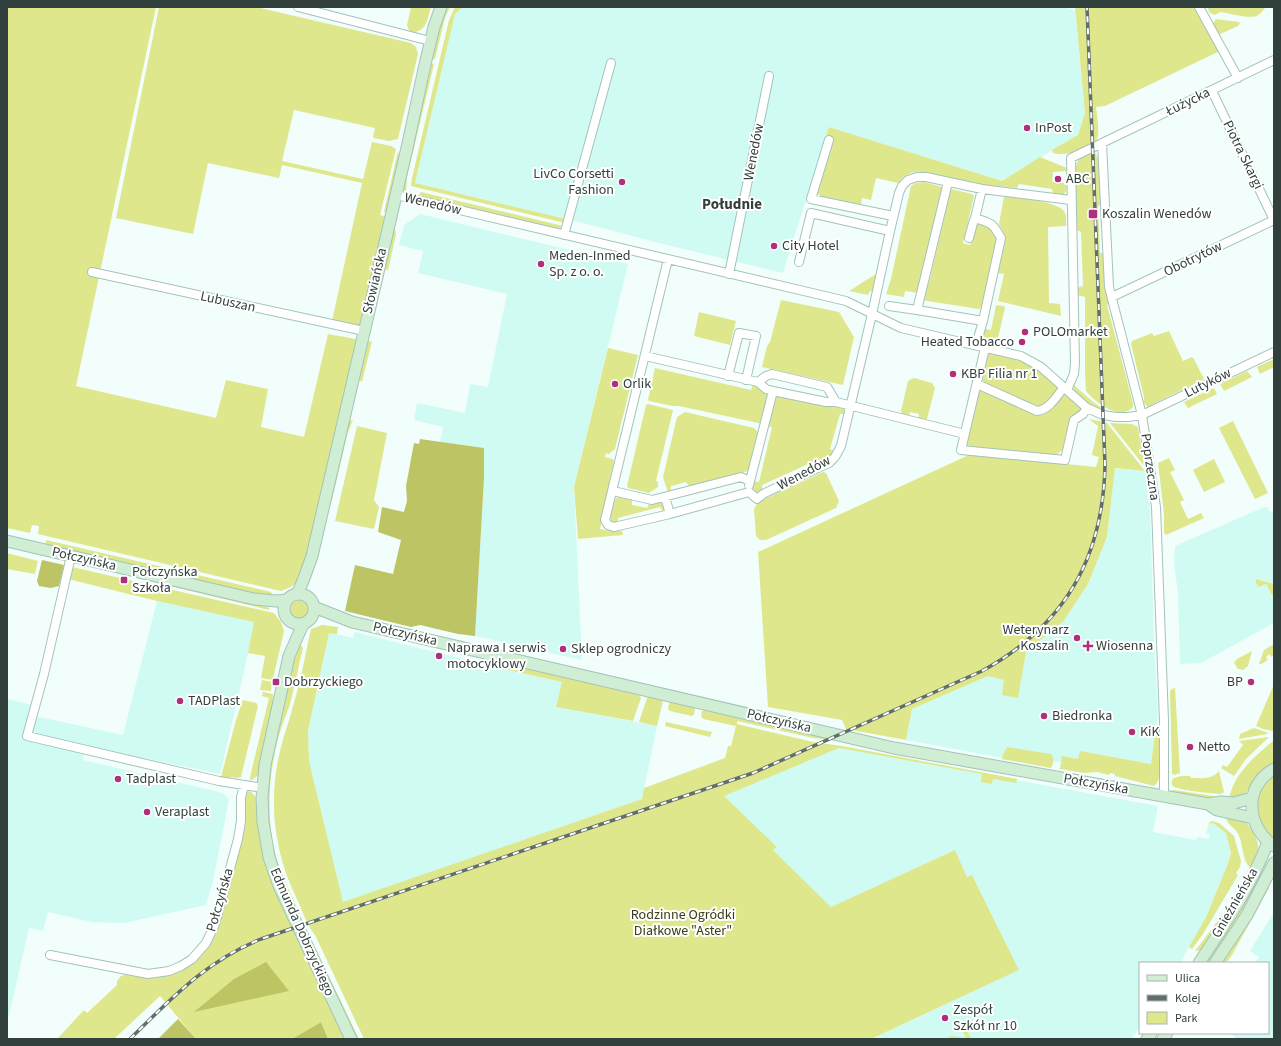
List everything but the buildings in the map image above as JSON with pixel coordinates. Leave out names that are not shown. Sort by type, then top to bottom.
[{"type":"main road","name":"Słowiańska","points":[[292,597],[312,556],[396,195],[430,41],[436,18],[442,7]]},
{"type":"main road","name":"Połczyńska","points":[[7,541],[254,599],[288,618]]},
{"type":"main road","name":"Słowiańska","points":[[312,556],[312,602]]},
{"type":"main road","points":[[302,594],[312,602],[314,614],[307,622],[297,624],[288,618],[285,606],[292,597],[302,594]]},
{"type":"main road","name":"Połczyńska","points":[[254,599],[292,597]]},
{"type":"main road","name":"Połczyńska","points":[[312,602],[352,622]]},
{"type":"main road","name":"Edmunda Dobrzyckiego","points":[[288,618],[290,656]]},
{"type":"main road","name":"Połczyńska","points":[[307,622],[352,622],[899,749],[1208,804],[1221,802],[1234,803],[1252,798]]},
{"type":"main road","name":"Edmunda Dobrzyckiego","points":[[307,622],[290,656],[265,765],[262,811],[264,833],[275,877],[351,1039]]},
{"type":"main road","points":[[1271,844],[1261,835],[1253,818],[1251,808],[1252,798],[1256,788],[1262,779],[1274,769]]},
{"type":"main road","name":"Połczyńska","points":[[1208,804],[1217,810],[1253,818]]},
{"type":"main road","name":"Gnieźnieńska","points":[[1200,962],[1240,899],[1271,844]]},
{"type":"main road","name":"Gnieźnieńska","points":[[1216,962],[1247,915],[1274,863]]},
{"type":"street","points":[[298,7],[430,41]]},
{"type":"street","points":[[1199,7],[1238,78]]},
{"type":"street","name":"Łużycka","points":[[1071,200],[1071,158],[1274,60]]},
{"type":"street","points":[[564,235],[611,63]]},
{"type":"street","name":"Wenedów","points":[[729,274],[768,76]]},
{"type":"street","name":"Piotra Skargi","points":[[1212,91],[1274,220]]},
{"type":"street","points":[[829,140],[811,199],[893,216]]},
{"type":"street","name":"Poprzeczna","points":[[1102,143],[1109,287],[1142,415],[1156,507],[1164,728],[1164,796]]},
{"type":"street","name":"Wenedów","points":[[668,260],[605,520],[608,525],[614,527],[670,514],[749,492],[756,499],[763,494],[829,463],[835,457],[841,446],[851,406],[899,192],[908,180],[926,176],[982,189],[1071,200]]},
{"type":"street","points":[[917,310],[948,182]]},
{"type":"street","points":[[968,238],[975,218],[982,189]]},
{"type":"street","name":"Wenedów","points":[[396,195],[846,301],[901,328],[1021,356],[1041,367],[1087,408],[1103,415],[1116,418],[1128,418],[1142,415]]},
{"type":"street","points":[[977,384],[1037,411],[1047,407],[1066,389],[1074,374],[1071,200]]},
{"type":"street","points":[[799,262],[811,212],[890,231]]},
{"type":"street","points":[[975,218],[995,226],[1001,238],[976,346]]},
{"type":"street","name":"Obotrytów","points":[[1112,297],[1274,220]]},
{"type":"street","name":"Lubuszan","points":[[92,272],[364,331]]},
{"type":"street","points":[[889,306],[983,321]]},
{"type":"street","points":[[728,376],[739,333],[756,336],[746,380]]},
{"type":"street","points":[[985,348],[961,450],[1066,460],[1074,420],[1083,414],[1087,408]]},
{"type":"street","name":"Lutyków","points":[[1142,415],[1274,352]]},
{"type":"street","points":[[645,356],[758,382],[766,389],[773,391],[826,402],[836,402],[965,434]]},
{"type":"street","points":[[758,382],[766,376],[772,374],[827,387],[836,402]]},
{"type":"street","points":[[749,492],[749,481],[773,391]]},
{"type":"street","points":[[613,491],[652,500],[741,477],[749,481]]},
{"type":"street","points":[[665,497],[670,514]]},
{"type":"street","points":[[71,556],[28,736],[153,766],[263,788]]},
{"type":"street","name":"Połczyńska","points":[[50,955],[148,974],[169,971],[192,959],[206,943],[215,924],[238,839],[241,821],[241,797],[244,785]]},
{"type":"shaded area","points":[[463,7],[1065,7],[1075,11],[1085,113],[1078,135],[1002,181],[829,127],[783,273],[415,183],[455,13]]},
{"type":"shaded area","points":[[420,214],[628,264],[574,487],[582,660],[475,636],[484,478],[484,448],[440,442],[443,427],[414,420],[417,403],[465,413],[470,384],[488,387],[507,294],[418,273],[423,251],[399,245],[404,225]]},
{"type":"shaded area","points":[[1115,468],[1145,471],[1150,507],[1158,714],[1151,764],[1085,752],[1082,766],[1009,754],[1008,759],[906,740],[912,709],[988,676],[1004,680],[1018,698],[1026,653],[1063,622],[1088,584],[1107,537]]},
{"type":"shaded area","points":[[1264,507],[1269,508],[1268,511],[1274,513],[1274,584],[1257,579],[1262,586],[1266,584],[1274,598],[1274,623],[1201,663],[1180,664],[1178,594],[1174,563],[1175,546]]},
{"type":"shaded area","points":[[157,601],[255,622],[220,774],[86,746],[83,760],[223,793],[229,800],[213,881],[206,905],[124,923],[92,922],[48,912],[43,931],[29,928],[9,1016],[7,1016],[7,699],[32,705],[30,715],[123,735]]},
{"type":"shaded area","points":[[329,632],[353,638],[355,632],[562,682],[556,707],[657,726],[642,799],[343,903],[309,762],[308,731]]},
{"type":"shaded area","points":[[839,748],[983,774],[982,782],[992,783],[994,776],[1158,806],[1153,832],[1196,840],[1197,837],[1209,839],[1210,835],[1206,834],[1209,824],[1213,823],[1226,833],[1231,849],[1227,866],[1206,917],[1181,962],[1139,962],[1139,1028],[1131,1039],[871,1039],[1019,970],[972,875],[967,877],[955,850],[831,907],[773,850],[777,847],[723,796]]},
{"type":"shaded area","points":[[1274,912],[1274,1039],[1236,1039],[1232,1034],[1269,1034],[1269,962],[1256,962],[1259,957],[1250,951]]},
{"type":"green space","points":[[7,7],[156,7],[76,386],[216,418],[226,380],[268,389],[261,427],[304,437],[328,334],[356,339],[304,574],[289,588],[281,591],[38,534],[39,526],[32,525],[30,533],[7,528]]},
{"type":"green space","points":[[159,7],[256,7],[411,43],[416,47],[418,54],[398,139],[389,141],[374,138],[375,128],[294,110],[282,161],[363,179],[372,142],[391,146],[396,149],[380,215],[386,217],[360,327],[332,321],[362,183],[282,165],[279,178],[208,163],[193,234],[116,218]]},
{"type":"green space","points":[[411,7],[431,7],[425,26],[414,34],[410,33],[407,25]]},
{"type":"green space","points":[[448,7],[450,7],[445,18],[435,59],[432,59],[439,29]]},
{"type":"green space","points":[[455,7],[463,7],[455,14],[415,183],[566,219],[565,223],[411,186],[449,20]]},
{"type":"green space","points":[[1075,7],[1197,7],[1220,51],[1105,106],[1096,107],[1098,136],[1094,143],[1076,152],[1064,154],[1053,153],[1052,150],[1078,135],[1085,113]]},
{"type":"green space","points":[[1207,7],[1266,7],[1260,14],[1249,17],[1220,12],[1215,15],[1210,13]]},
{"type":"green space","points":[[1216,19],[1240,23],[1238,26],[1218,35],[1213,24]]},
{"type":"green space","points":[[431,63],[434,64],[407,177],[406,193],[403,188]]},
{"type":"green space","points":[[829,127],[1002,181],[1040,157],[1067,168],[1066,171],[1053,172],[1052,182],[1065,183],[1067,189],[1063,195],[1053,194],[1052,189],[1019,184],[1017,188],[974,184],[935,174],[914,172],[904,176],[898,184],[876,178],[871,200],[862,198],[861,206],[822,198],[817,193],[833,138],[826,135]]},
{"type":"green space","points":[[398,151],[400,159],[387,213],[384,212]]},
{"type":"green space","points":[[1095,153],[1099,160],[1101,205],[1098,206],[1100,253],[1104,253],[1106,292],[1109,304],[1107,305],[1133,403],[1133,407],[1128,411],[1121,412],[1108,409],[1101,405],[1086,391],[1085,297],[1077,295],[1077,289],[1083,286],[1081,232],[1077,230],[1074,184],[1078,161],[1082,157]]},
{"type":"green space","points":[[924,182],[942,187],[918,293],[905,291],[904,297],[886,294],[891,279],[911,186],[916,183]]},
{"type":"green space","points":[[951,189],[972,194],[974,196],[963,243],[970,245],[974,226],[978,224],[987,226],[998,236],[985,304],[979,309],[921,300],[925,286],[929,283]]},
{"type":"green space","points":[[421,192],[563,226],[558,229],[553,229],[418,197]]},
{"type":"green space","points":[[1004,196],[1047,203],[1062,209],[1065,213],[1066,226],[1048,227],[1049,303],[1060,304],[1061,316],[998,301],[1004,274],[998,273],[1006,237],[999,224]]},
{"type":"green space","points":[[394,226],[396,234],[388,271],[384,268]]},
{"type":"green space","points":[[876,274],[873,292],[870,291],[868,295],[849,291]]},
{"type":"green space","points":[[781,300],[839,312],[854,337],[843,385],[762,367]]},
{"type":"green space","points":[[996,305],[1004,306],[1005,308],[998,338],[994,339],[993,346],[982,342],[981,339],[984,329],[991,330]]},
{"type":"green space","points":[[699,312],[736,321],[730,345],[694,336]]},
{"type":"green space","points":[[1169,331],[1183,361],[1192,357],[1204,379],[1148,407],[1144,403],[1144,397],[1131,344],[1132,341],[1152,333],[1154,336]]},
{"type":"green space","points":[[372,341],[362,382],[358,379],[365,344]]},
{"type":"green space","points":[[608,348],[638,355],[615,449],[609,454],[606,453],[605,457],[613,459],[614,461],[609,483],[611,483],[600,529],[612,531],[619,530],[622,531],[623,535],[578,539],[574,487]]},
{"type":"green space","points":[[990,353],[1017,359],[1037,368],[1081,408],[1081,410],[1071,417],[1065,448],[1055,456],[966,448],[977,391],[981,389],[987,360],[985,359]]},
{"type":"green space","points":[[1274,359],[1274,367],[1260,374],[1257,367]]},
{"type":"green space","points":[[655,368],[751,390],[753,384],[762,391],[771,393],[763,424],[649,401]]},
{"type":"green space","points":[[1247,371],[1252,377],[1224,391],[1220,384]]},
{"type":"green space","points":[[914,378],[932,383],[935,388],[927,419],[923,421],[918,420],[919,414],[910,412],[909,417],[903,416],[901,411],[908,381]]},
{"type":"green space","points":[[1074,385],[1088,398],[1109,412],[1115,414],[1098,409],[1078,396],[1074,391]]},
{"type":"green space","points":[[1214,388],[1217,394],[1188,408],[1184,402]]},
{"type":"green space","points":[[774,394],[841,406],[844,408],[845,414],[840,414],[830,449],[835,451],[828,460],[821,464],[817,460],[762,485],[763,491],[760,493],[753,489],[753,481],[759,482],[772,427],[767,426]]},
{"type":"green space","points":[[648,404],[673,410],[656,481],[658,482],[658,487],[649,493],[628,488],[627,486],[646,405]]},
{"type":"green space","points":[[685,412],[754,428],[758,434],[748,471],[690,487],[686,482],[671,486],[671,491],[669,492],[663,477],[677,417]]},
{"type":"green space","points":[[1089,419],[1107,423],[1145,471],[1115,468],[1107,537],[1088,584],[1063,622],[1026,653],[1018,698],[1002,695],[1004,680],[988,676],[912,709],[906,740],[846,729],[842,720],[768,707],[758,552],[971,454],[1096,467],[1099,457],[1092,455],[1098,426]]},
{"type":"green space","points":[[353,420],[348,432],[331,504],[332,488],[348,421]]},
{"type":"green space","points":[[1233,421],[1268,493],[1255,499],[1219,428]]},
{"type":"green space","points":[[1110,423],[1132,424],[1138,427],[1145,467]]},
{"type":"green space","points":[[357,426],[387,433],[374,500],[379,507],[374,529],[335,521]]},
{"type":"green space","points":[[420,439],[484,448],[484,478],[475,636],[458,634],[420,625],[411,627],[345,611],[355,565],[393,574],[401,540],[378,532],[382,507],[404,512],[407,501],[406,486],[414,443],[419,444]]},
{"type":"green space","points":[[1169,458],[1175,470],[1170,472],[1184,500],[1180,502],[1188,519],[1201,513],[1204,518],[1166,535],[1164,533],[1164,514],[1158,463]]},
{"type":"green space","points":[[1214,459],[1225,482],[1204,492],[1193,470]]},
{"type":"green space","points":[[823,472],[826,473],[839,501],[836,508],[766,540],[760,540],[756,536],[754,509],[758,502]]},
{"type":"green space","points":[[619,496],[632,499],[632,505],[647,508],[649,504],[662,502],[666,510],[663,512],[660,507],[618,518],[618,523],[613,524],[611,513],[614,501]]},
{"type":"green space","points":[[46,540],[271,592],[272,594],[271,597],[45,546]]},
{"type":"green space","points":[[7,553],[38,561],[35,574],[7,569]]},
{"type":"green space","points":[[42,560],[64,565],[59,586],[51,588],[39,586],[37,581]]},
{"type":"green space","points":[[72,567],[274,613],[281,622],[284,631],[273,679],[261,678],[265,656],[248,653],[254,622],[157,601],[68,579]]},
{"type":"green space","points":[[137,578],[152,579],[267,607],[269,610]]},
{"type":"green space","points":[[1256,579],[1274,584],[1274,595],[1272,595],[1266,584],[1259,587],[1256,583]]},
{"type":"green space","points":[[300,600],[307,603],[310,610],[307,617],[300,620],[293,617],[290,610],[293,603]]},
{"type":"green space","name":"Rodzinne Ogródki Diałkowe \"Aster\"","points":[[322,625],[338,627],[337,634],[329,633],[308,731],[309,761],[343,902],[642,799],[644,788],[725,758],[728,746],[731,746],[736,726],[703,719],[701,716],[702,711],[707,709],[835,740],[813,738],[737,721],[737,724],[813,742],[842,746],[1017,779],[1016,783],[993,779],[992,784],[981,782],[982,774],[839,748],[724,796],[777,847],[773,850],[831,907],[955,850],[967,877],[972,875],[1019,970],[871,1039],[364,1039],[307,921],[288,877],[277,841],[275,822],[275,785],[281,747],[298,687],[311,629]]},
{"type":"green space","points":[[298,641],[303,648],[290,704],[279,735],[272,769],[270,783],[270,813],[276,857],[302,923],[300,923],[279,875],[268,829],[267,780]]},
{"type":"green space","points":[[1274,644],[1274,654],[1271,657],[1269,654],[1266,657],[1268,660],[1259,664],[1264,650]]},
{"type":"green space","points":[[1252,651],[1248,666],[1243,670],[1238,669],[1234,663],[1237,659]]},
{"type":"green space","points":[[513,664],[638,693],[641,698],[633,721],[556,707],[562,682],[508,670]]},
{"type":"green space","points":[[262,680],[272,682],[271,691],[260,690]]},
{"type":"green space","points":[[1274,684],[1274,731],[1273,731],[1256,726]]},
{"type":"green space","points":[[1175,688],[1180,773],[1174,775],[1172,773],[1170,691]]},
{"type":"green space","points":[[263,692],[273,694],[272,713],[259,774],[251,781],[250,777],[269,698],[262,696]]},
{"type":"green space","points":[[651,696],[663,701],[657,726],[639,722],[647,698]]},
{"type":"green space","points":[[243,700],[256,703],[258,706],[241,777],[230,777],[229,779],[221,777],[236,720]]},
{"type":"green space","points":[[671,701],[693,706],[695,709],[694,714],[692,716],[670,711],[668,709]]},
{"type":"green space","points":[[666,722],[712,732],[710,737],[665,726]]},
{"type":"green space","points":[[1156,727],[1159,730],[1160,776],[1154,786],[1115,776],[1115,774],[1110,773],[1109,775],[1097,772],[1084,773],[1060,769],[1062,756],[1078,759],[1080,751],[1151,764]]},
{"type":"green space","points":[[1254,728],[1268,733],[1239,739],[1240,734]]},
{"type":"green space","points":[[1269,737],[1246,759],[1234,776],[1221,768],[1223,765],[1227,767],[1243,745],[1239,741]]},
{"type":"green space","points":[[1274,740],[1274,763],[1260,773],[1244,795],[1229,800],[1235,782],[1246,766]]},
{"type":"green space","points":[[1007,747],[1051,754],[1053,759],[1052,766],[1051,768],[1002,759]]},
{"type":"green space","points":[[1219,771],[1224,792],[1221,794],[1181,789],[1173,786],[1172,784],[1172,780],[1174,778],[1181,776],[1206,778],[1213,776]]},
{"type":"green space","points":[[1274,775],[1274,839],[1262,824],[1259,815],[1258,799],[1266,782]]},
{"type":"green space","points":[[1174,790],[1220,797],[1210,799],[1173,793],[1171,791]]},
{"type":"green space","points":[[250,791],[257,801],[259,822],[347,1039],[328,1039],[321,1022],[292,1039],[196,1039],[160,996],[114,1039],[57,1039],[84,1010],[87,1013],[117,985],[117,981],[121,976],[126,974],[151,978],[176,973],[190,966],[210,945],[215,936],[220,920],[246,821],[245,793]]},
{"type":"green space","points":[[1226,816],[1238,818],[1245,822],[1249,826],[1257,841],[1258,850],[1252,869],[1248,866],[1244,857],[1240,838],[1227,821]]},
{"type":"green space","points":[[1212,821],[1219,823],[1234,836],[1241,861],[1240,867],[1236,873],[1238,875],[1203,934],[1192,949],[1189,947],[1206,917],[1231,853],[1226,833],[1213,823],[1209,824],[1206,833],[1209,823]]},
{"type":"green space","points":[[1256,878],[1261,881],[1255,893],[1211,962],[1205,962]]},
{"type":"green space","points":[[1268,885],[1269,888],[1232,955],[1227,962],[1221,962]]},
{"type":"green space","points":[[1223,914],[1221,922],[1203,950],[1195,951]]},
{"type":"green space","points":[[305,929],[311,939],[359,1039],[356,1039]]},
{"type":"green space","points":[[266,962],[289,991],[194,1012],[234,979]]},
{"type":"green space","points":[[178,1019],[196,1039],[158,1039]]},
{"type":"green space","points":[[963,1021],[971,1039],[945,1039],[951,1036],[966,1038],[959,1023]]},
{"type":"green space","points":[[321,1022],[328,1039],[292,1039]]},
{"type":"railway","points":[[130,1039],[175,995],[206,969],[241,948],[261,939],[753,773],[982,671],[1011,653],[1036,633],[1056,611],[1074,586],[1087,560],[1096,531],[1103,499],[1105,465],[1087,7]]},
{"type":"place","name":"InPost","points":[[1027,128]]},
{"type":"place","name":"ABC","points":[[1058,179]]},
{"type":"place","name":"LivCo Corsetti Fashion","points":[[622,182]]},
{"type":"place","name":"Koszalin Wenedów","points":[[1093,214]]},
{"type":"place","name":"City Hotel","points":[[774,246]]},
{"type":"place","name":"Meden-Inmed Sp. z o. o.","points":[[541,264]]},
{"type":"place","name":"POLOmarket","points":[[1025,332]]},
{"type":"place","name":"Heated Tobacco","points":[[1022,342]]},
{"type":"place","name":"KBP Filia nr 1","points":[[953,374]]},
{"type":"place","name":"Orlik","points":[[615,384]]},
{"type":"place","name":"Połczyńska Szkoła","points":[[124,580]]},
{"type":"place","name":"Weterynarz Koszalin","points":[[1077,638]]},
{"type":"place","name":"Wiosenna","points":[[1088,646]]},
{"type":"place","name":"Sklep ogrodniczy","points":[[563,649]]},
{"type":"place","name":"Naprawa I serwis motocyklowy","points":[[439,656]]},
{"type":"place","name":"Dobrzyckiego","points":[[276,682]]},
{"type":"place","name":"BP","points":[[1251,682]]},
{"type":"place","name":"TADPlast","points":[[180,701]]},
{"type":"place","name":"Biedronka","points":[[1044,716]]},
{"type":"place","name":"KiK","points":[[1132,732]]},
{"type":"place","name":"Netto","points":[[1190,747]]},
{"type":"place","name":"Tadplast","points":[[118,779]]},
{"type":"place","name":"Veraplast","points":[[147,812]]},
{"type":"place","name":"Zespół Szkół nr 10","points":[[945,1018]]},
{"type":"district","name":"Południe","points":[[732,204]]}]
